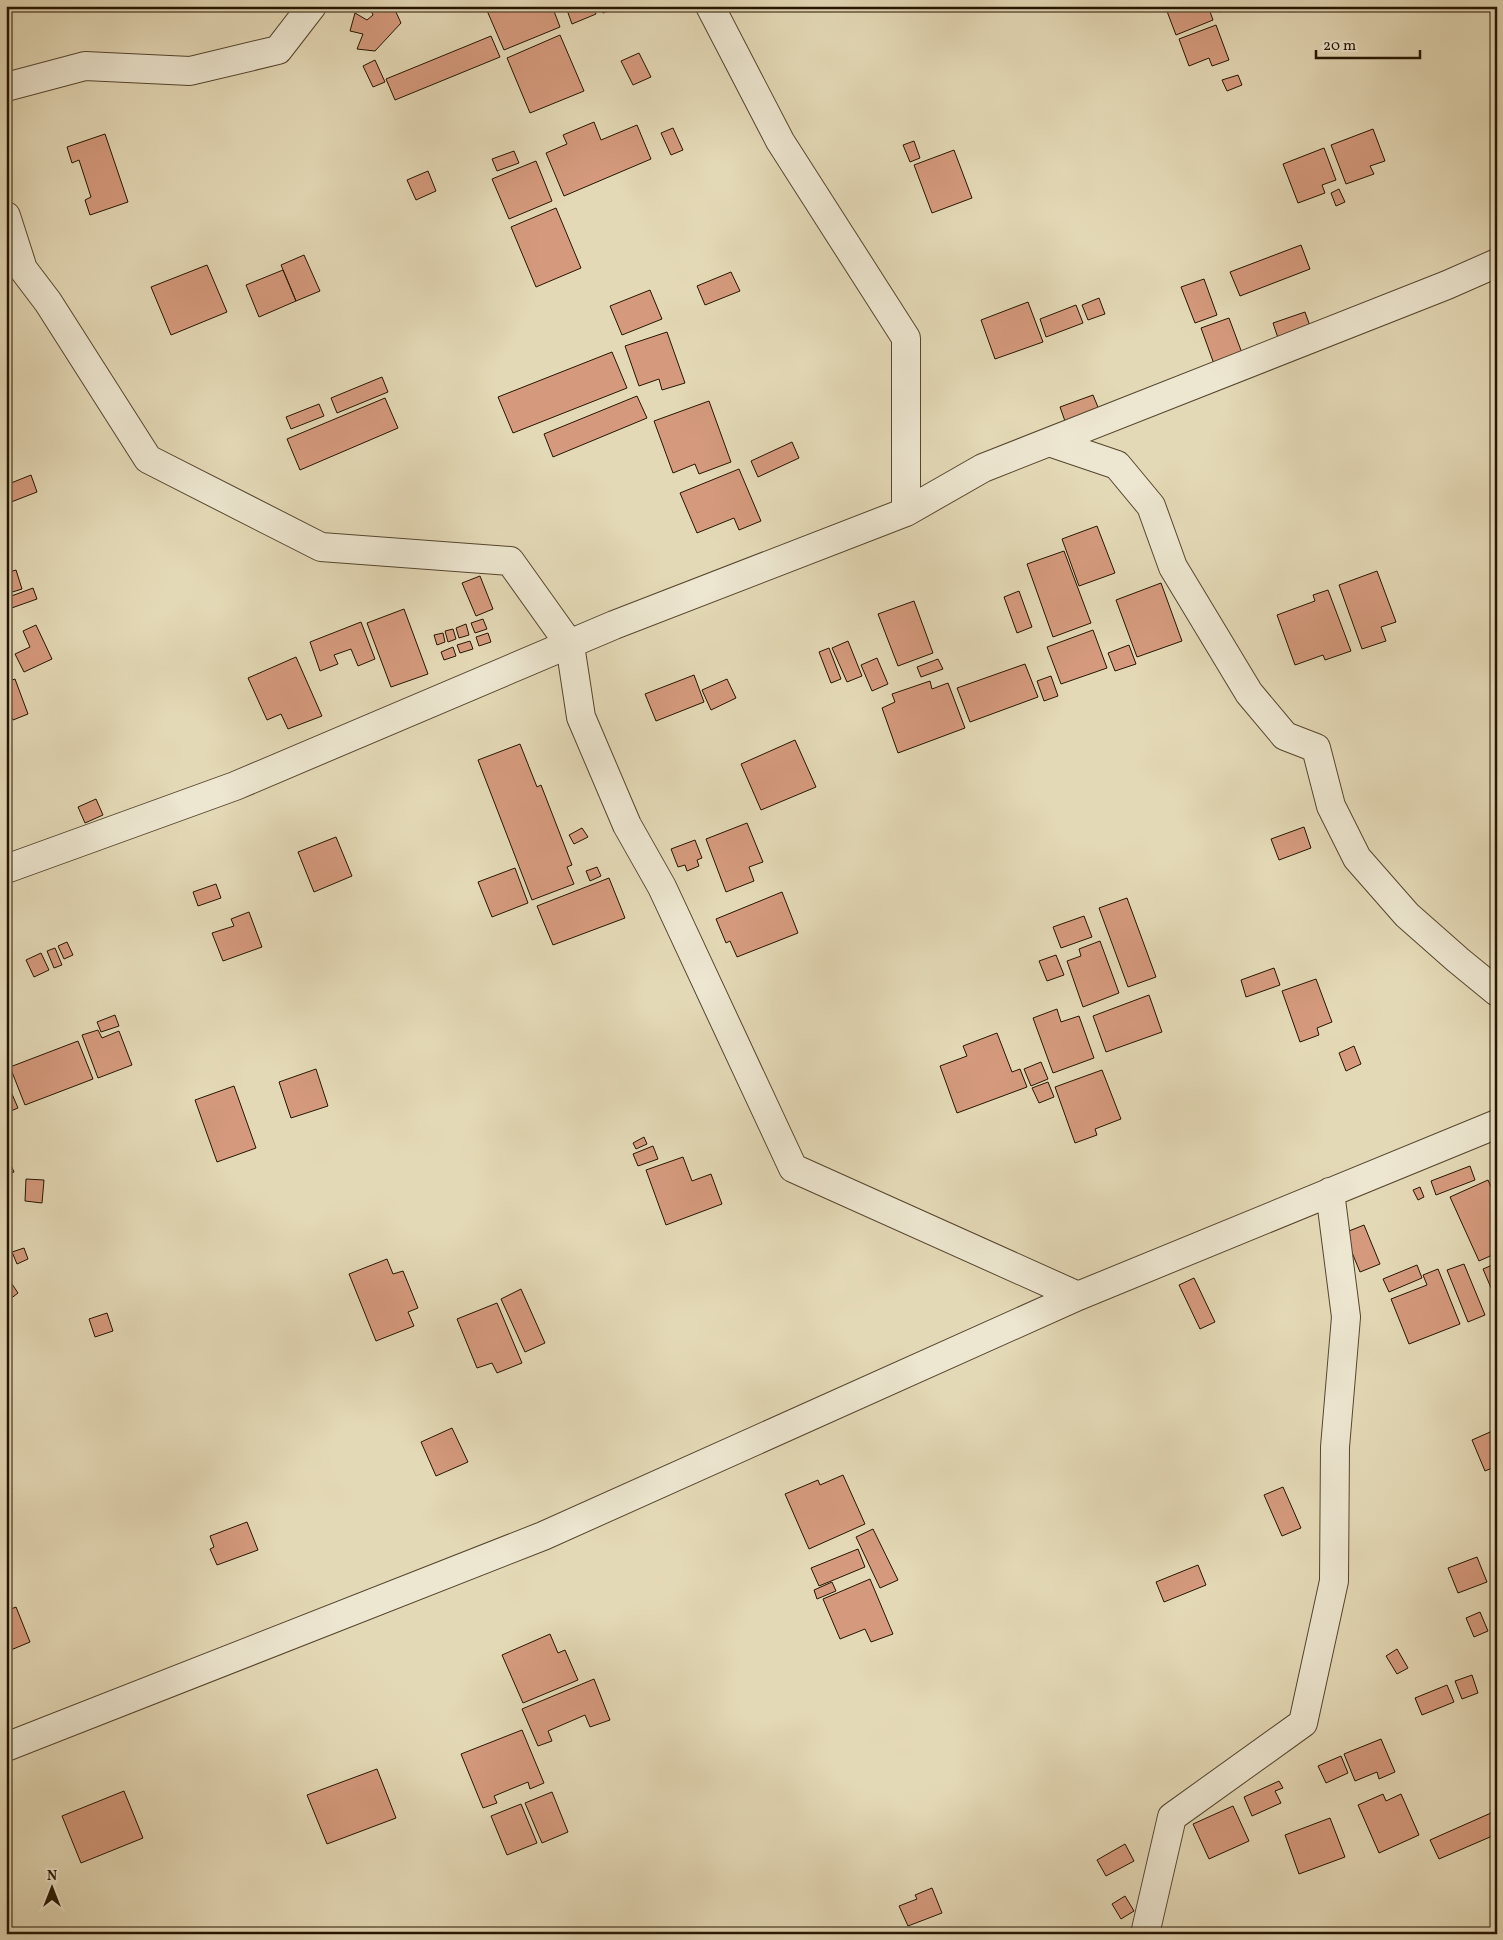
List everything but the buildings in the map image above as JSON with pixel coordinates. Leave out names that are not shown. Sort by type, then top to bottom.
[{"type":"street","points":[[6,88],[85,66],[190,71],[278,50],[312,6]]},
{"type":"street","points":[[710,6],[780,141],[906,338],[906,512]]},
{"type":"street","points":[[6,216],[23,269],[48,302],[148,459],[321,546],[510,561],[570,645],[581,717],[588,735],[627,825],[662,887],[793,1168],[1078,1296]]},
{"type":"street","points":[[6,870],[235,786],[614,625],[906,512],[983,468],[1447,285],[1497,263]]},
{"type":"street","points":[[6,280],[48,302]]},
{"type":"street","points":[[1049,442],[1117,465],[1151,506],[1173,567],[1249,693],[1285,736],[1316,748],[1331,806],[1356,858],[1407,915],[1497,992]]},
{"type":"street","points":[[6,1747],[543,1536],[1078,1296],[1497,1124]]},
{"type":"street","points":[[1145,1934],[1172,1817],[1304,1723],[1334,1581],[1335,1447],[1346,1317],[1330,1192]]}]
